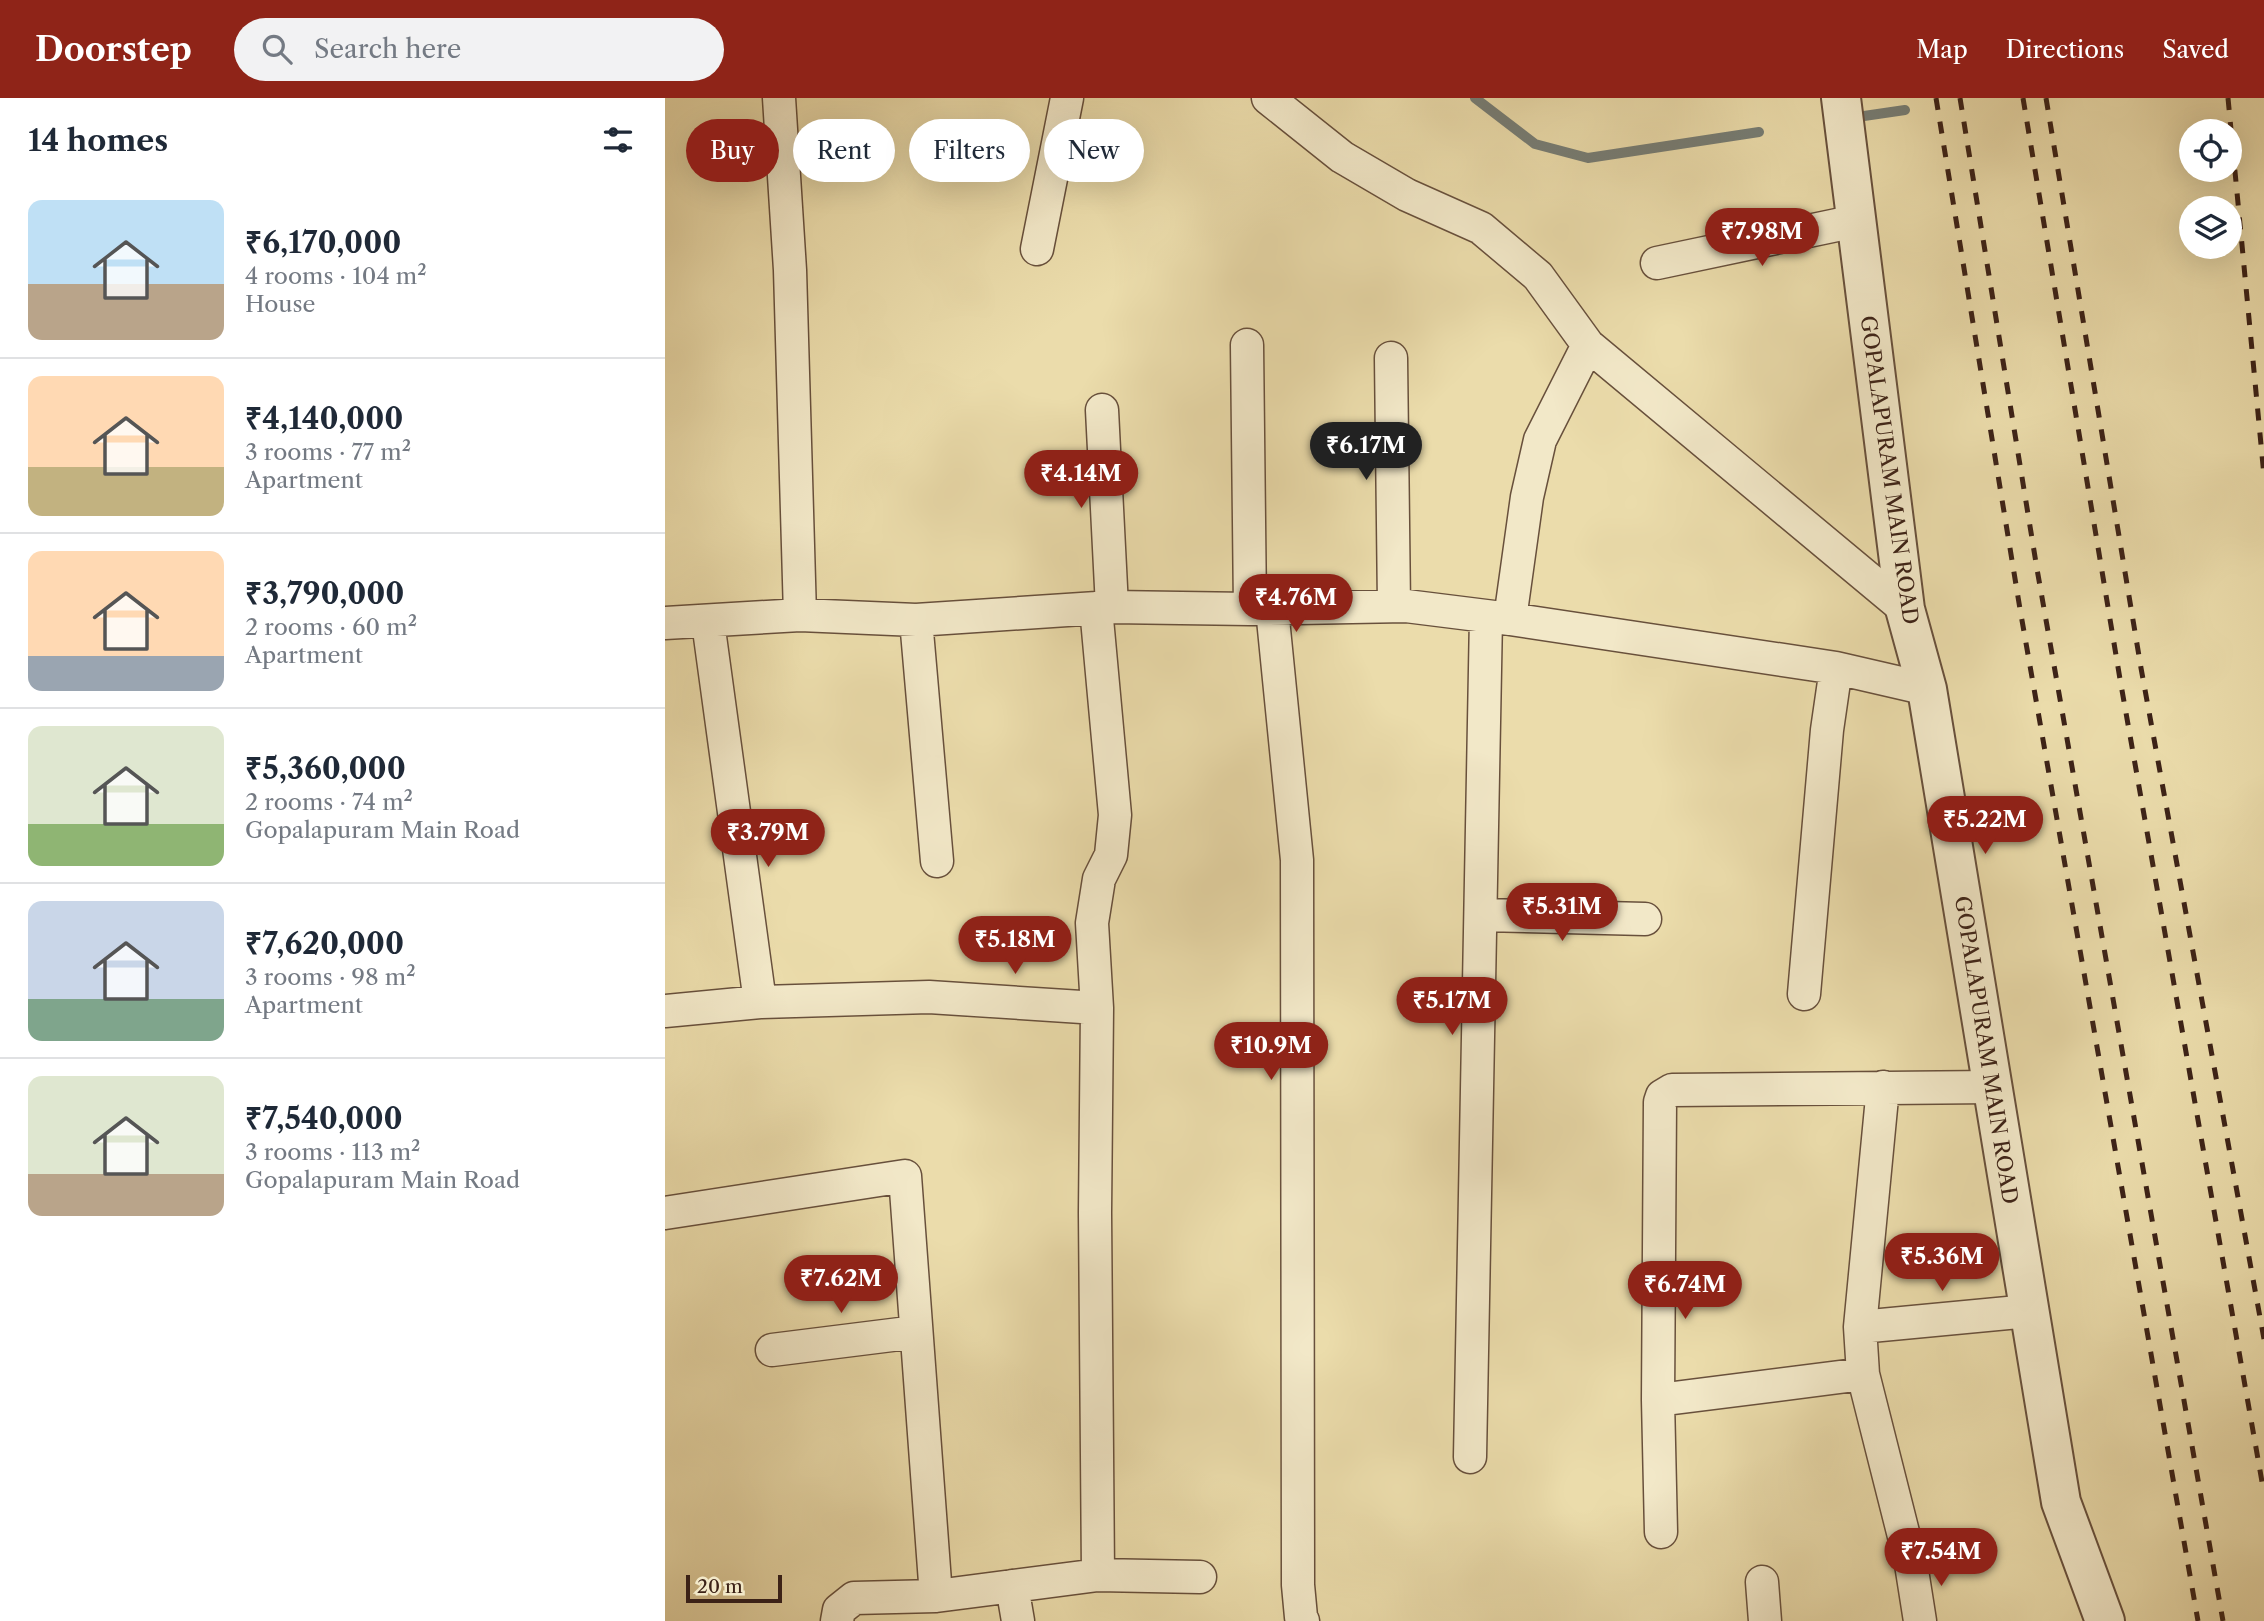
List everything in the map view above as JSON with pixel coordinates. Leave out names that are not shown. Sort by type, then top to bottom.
[{"type":"street","points":[[779,98],[790,270],[800,615]]},
{"type":"street","points":[[1037,249],[1067,98]]},
{"type":"street","points":[[1269,98],[1342,157],[1407,195],[1481,228],[1538,276],[1588,345],[1905,609]]},
{"type":"street","name":"GOPALAPURAM MAIN ROAD","points":[[1841,98],[1905,609],[1927,689],[2061,1503],[2105,1621]]},
{"type":"street","points":[[1657,263],[1856,221]]},
{"type":"street","points":[[1247,345],[1261,609],[1297,860],[1298,1585],[1303,1621]]},
{"type":"street","points":[[1470,1457],[1481,915],[1498,618],[1540,440],[1588,345]]},
{"type":"street","points":[[1391,358],[1395,606]]},
{"type":"street","points":[[1098,1576],[1095,1213],[1097,1008],[1092,923],[1099,879],[1111,855],[1115,815],[1104,607],[1102,410]]},
{"type":"street","points":[[665,624],[800,615],[916,620],[1104,607],[1261,609],[1406,606],[1836,668],[1927,689]]},
{"type":"street","points":[[916,620],[937,860]]},
{"type":"street","points":[[708,622],[760,1002]]},
{"type":"street","points":[[1804,994],[1827,730],[1836,668]]},
{"type":"street","points":[[1481,915],[1645,919]]},
{"type":"street","points":[[665,1011],[760,1002],[929,997],[1097,1008]]},
{"type":"street","points":[[1883,1087],[1860,1327],[1863,1374],[1910,1563],[1920,1621]]},
{"type":"street","points":[[1661,1532],[1658,1400],[1662,1096],[1672,1090],[1993,1087]]},
{"type":"street","points":[[665,1213],[905,1176],[936,1596]]},
{"type":"street","points":[[1860,1327],[2029,1311]]},
{"type":"street","points":[[772,1350],[916,1332]]},
{"type":"street","points":[[1658,1400],[1863,1374]]},
{"type":"street","points":[[837,1621],[839,1610],[854,1598],[936,1596],[1098,1576],[1200,1577]]},
{"type":"street","points":[[1762,1582],[1765,1621]]},
{"type":"street","points":[[1012,1586],[1018,1621]]},
{"type":"waterway","points":[[1475,98],[1535,144],[1588,158],[1759,132]]},
{"type":"waterway","points":[[1864,116],[1905,110]]},
{"type":"railway","points":[[1936,98],[2020,609],[2198,1621]]},
{"type":"railway","points":[[1960,98],[2037,569],[2223,1621]]},
{"type":"railway","points":[[2023,98],[2120,679],[2264,1493]]},
{"type":"railway","points":[[2046,98],[2141,668],[2264,1339]]},
{"type":"railway","points":[[2228,98],[2264,476]]}]
